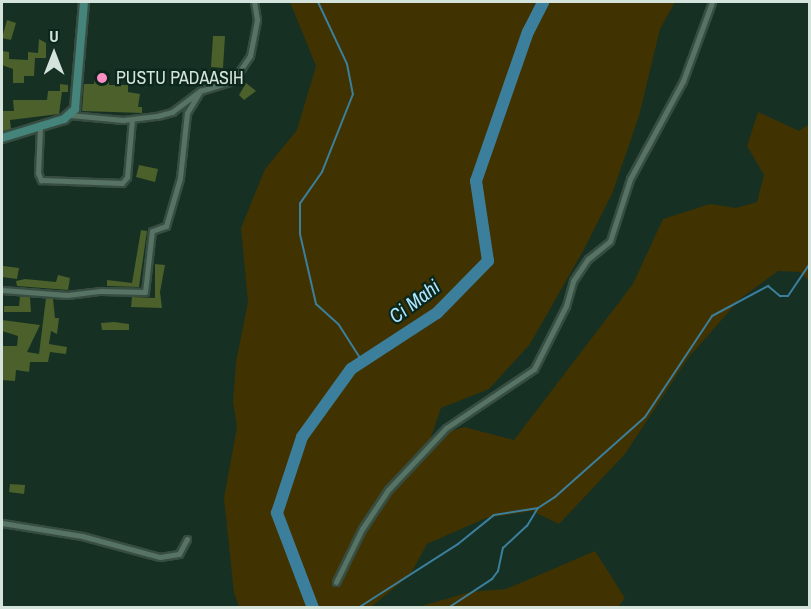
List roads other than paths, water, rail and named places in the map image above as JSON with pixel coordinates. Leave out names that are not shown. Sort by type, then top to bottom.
[{"type":"street","points":[[70,115],[79,94],[84,2]]},
{"type":"street","points":[[2,138],[40,128],[70,115],[132,119],[168,114],[200,91],[233,81],[244,70],[256,27],[254,2]]},
{"type":"street","points":[[336,582],[362,529],[388,490],[446,428],[534,369],[566,306],[573,280],[588,259],[614,233],[630,179],[683,81],[712,2]]},
{"type":"street","points":[[2,290],[67,295],[101,291],[145,292],[152,231],[166,226],[180,178],[187,113],[200,91]]},
{"type":"street","points":[[40,128],[38,173],[41,180],[122,183],[127,177],[132,119]]},
{"type":"street","points":[[2,523],[82,536],[160,557],[179,554],[187,539]]},
{"type":"waterway","points":[[318,2],[347,64],[353,94],[322,172],[300,203],[300,234],[316,304],[339,325],[362,361]]},
{"type":"waterway","name":"Ci Mahi","points":[[313,608],[277,513],[302,437],[351,369],[437,313],[488,261],[476,181],[528,32],[543,2]]},
{"type":"waterway","points":[[358,608],[458,544],[494,515],[538,508],[555,497],[645,417],[712,316],[768,286],[780,296],[788,296],[810,263]]},
{"type":"waterway","points":[[448,608],[492,579],[498,571],[503,548],[527,526],[538,508]]},
{"type":"place","name":"PUSTU PADAASIH","points":[[102,78]]}]
